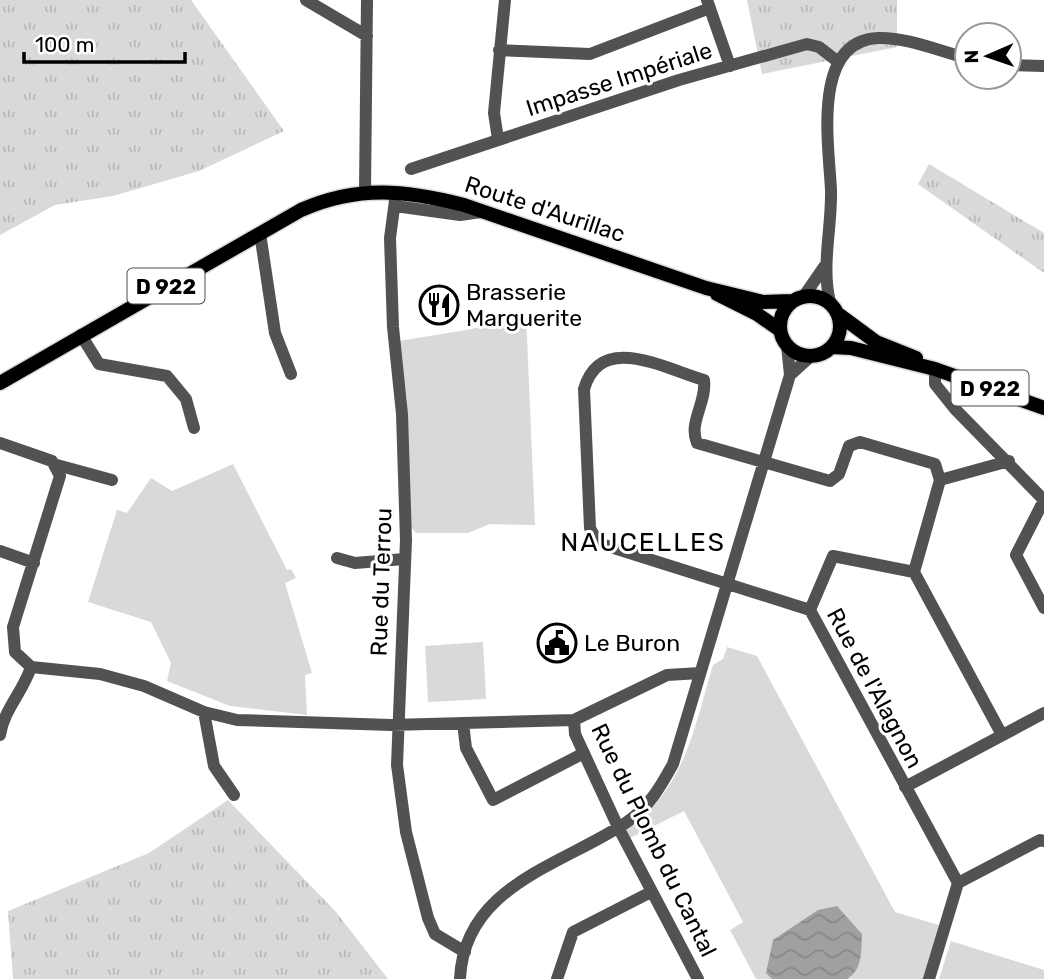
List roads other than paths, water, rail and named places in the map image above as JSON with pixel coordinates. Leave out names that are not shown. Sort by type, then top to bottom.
[{"type":"main road","name":"Route d'Aurillac","points":[[365,191],[396,199],[449,201],[706,288],[775,303],[798,298]]},
{"type":"main road","name":"D 922","points":[[0,383],[260,233],[321,201],[365,191]]},
{"type":"main road","name":"Route d'Aurillac","points":[[706,288],[757,314],[780,330]]},
{"type":"main road","points":[[816,295],[834,308],[840,332],[832,346],[811,356],[798,354],[787,346],[780,330],[782,315],[798,298],[816,295]]},
{"type":"main road","name":"D 922","points":[[834,308],[876,342],[929,363],[935,369]]},
{"type":"main road","name":"D 922","points":[[832,346],[851,348],[935,369],[1044,408]]},
{"type":"street","points":[[306,0],[367,36]]},
{"type":"street","points":[[365,191],[367,0]]},
{"type":"street","points":[[498,139],[494,113],[505,0]]},
{"type":"street","points":[[499,50],[590,54],[709,4],[730,66]]},
{"type":"street","points":[[834,308],[826,264],[831,202],[829,90],[838,61],[849,50],[876,38],[897,39],[953,54]]},
{"type":"street","name":"Impasse Impériale","points":[[411,169],[498,139],[807,44],[819,47],[838,61]]},
{"type":"street","points":[[1023,65],[1044,66]]},
{"type":"street","name":"Rue du Terrou","points":[[396,199],[390,238],[393,327],[402,414],[404,559],[397,765],[406,832],[428,918],[435,934],[465,951]]},
{"type":"street","points":[[260,233],[275,333],[291,374]]},
{"type":"street","points":[[798,298],[817,281],[826,264]]},
{"type":"street","points":[[81,335],[99,364],[167,376],[186,399],[194,428]]},
{"type":"street","points":[[460,979],[465,951],[475,926],[490,905],[516,883],[618,827],[646,806],[673,764],[790,375],[787,346]]},
{"type":"street","name":"Rue de l'Alagnon","points":[[764,462],[697,443],[693,434],[705,389],[704,380],[622,356],[603,360],[590,371],[584,389],[590,528],[597,542],[727,586],[810,610],[958,883]]},
{"type":"street","points":[[790,375],[811,356]]},
{"type":"street","points":[[935,369],[934,384],[1044,500],[1016,555],[1044,608]]},
{"type":"street","points":[[764,462],[830,481],[839,474],[849,446],[860,442],[935,464],[940,480],[914,572],[1002,735]]},
{"type":"street","points":[[0,443],[57,465],[112,480]]},
{"type":"street","points":[[940,480],[1009,461]]},
{"type":"street","points":[[57,465],[59,486],[13,627],[6,639],[15,652],[32,667],[100,674],[145,686],[204,712],[237,720],[397,725],[574,720],[667,675],[700,673]]},
{"type":"street","points":[[0,551],[34,563]]},
{"type":"street","points":[[810,610],[833,556],[914,572]]},
{"type":"street","points":[[337,558],[355,563],[404,559]]},
{"type":"street","points":[[0,735],[2,716],[26,684],[32,667]]},
{"type":"street","points":[[204,712],[214,766],[234,795]]},
{"type":"street","points":[[905,787],[1044,713]]},
{"type":"street","name":"Rue du Plomb du Cantal","points":[[574,720],[575,734],[618,827],[698,979]]},
{"type":"street","points":[[463,723],[466,748],[493,800],[584,753]]},
{"type":"street","points":[[929,979],[958,883],[1040,840],[1044,841]]},
{"type":"street","points":[[557,979],[573,932],[652,892]]},
{"type":"water","points":[[837,906],[862,934],[860,959],[852,975],[847,979],[772,979],[766,973],[773,940],[818,910]]},
{"type":"place","name":"Brasserie Marguerite","points":[[439,305]]},
{"type":"place","name":"Le Buron","points":[[557,643]]},
{"type":"district","name":"NAUCELLES","points":[[643,542]]}]
